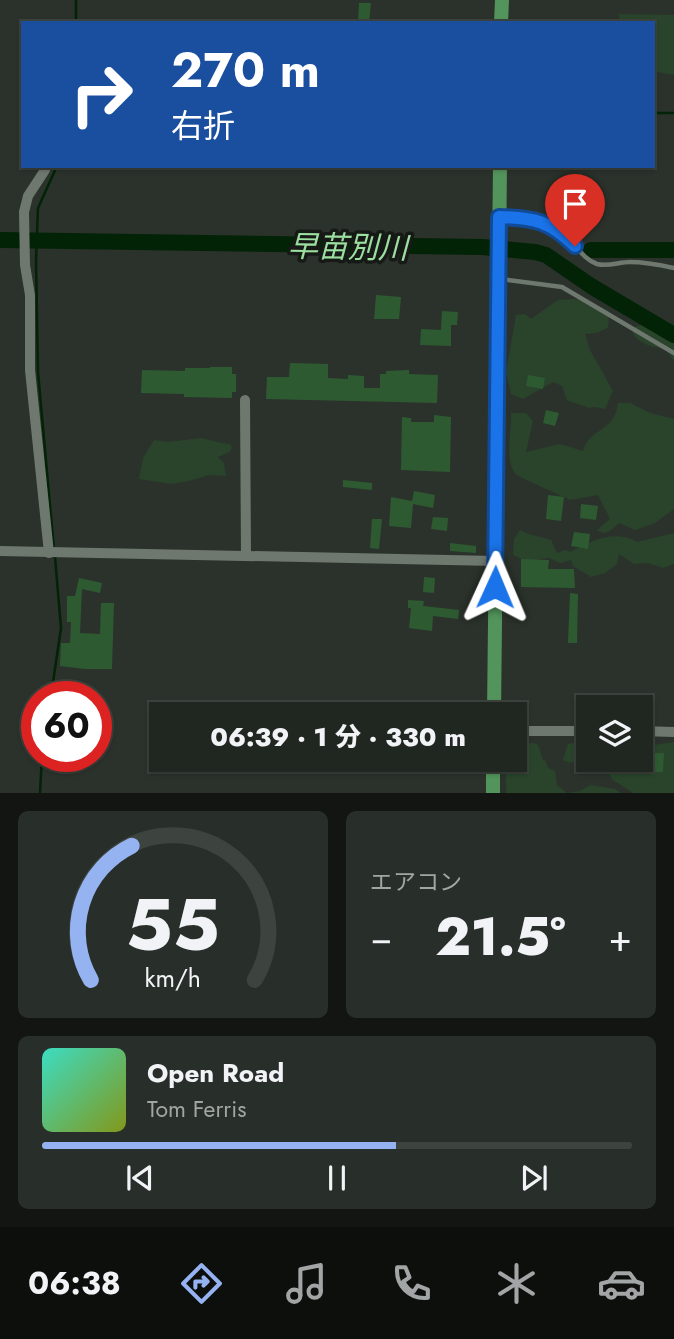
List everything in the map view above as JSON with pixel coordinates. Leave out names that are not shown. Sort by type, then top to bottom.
[{"type":"main road","points":[[501,21],[502,0]]},
{"type":"main road","points":[[494,702],[500,168]]},
{"type":"main road","points":[[493,793],[494,772]]},
{"type":"street","points":[[45,170],[28,196],[25,216],[25,265],[30,295],[30,370],[53,553]]},
{"type":"street","points":[[246,400],[246,556]]},
{"type":"street","points":[[0,551],[496,561]]},
{"type":"street","points":[[527,730],[576,731]]},
{"type":"street","points":[[653,731],[674,732]]},
{"type":"lane","points":[[499,221],[517,217],[544,223],[560,231],[590,261],[598,264],[630,262],[674,268]]},
{"type":"lane","points":[[499,274],[562,287],[674,353]]},
{"type":"green space","points":[[619,14],[674,15],[674,75],[655,71],[655,21],[620,21]]},
{"type":"green space","points":[[575,299],[609,311],[608,328],[585,334],[590,350],[613,391],[605,409],[589,408],[567,400],[562,386],[553,382],[523,399],[511,394],[506,372],[516,315],[525,314],[531,319],[558,300]]},
{"type":"green space","points":[[660,321],[674,329],[674,361],[665,349],[648,345],[633,334],[634,327]]},
{"type":"green space","points":[[618,403],[630,403],[650,413],[674,419],[674,509],[655,523],[635,530],[619,523],[603,533],[597,530],[610,519],[598,495],[570,500],[518,476],[513,471],[509,456],[511,413],[526,413],[533,421],[526,452],[560,444],[583,451],[591,437],[612,419]]},
{"type":"green space","points":[[201,438],[230,444],[232,447],[230,452],[218,457],[224,463],[226,476],[209,475],[171,484],[139,479],[143,458],[154,440],[168,442]]},
{"type":"green space","points":[[520,530],[551,540],[557,553],[565,550],[570,552],[603,538],[620,537],[637,542],[674,533],[674,564],[663,568],[648,563],[634,564],[619,554],[617,564],[605,573],[591,577],[573,566],[571,560],[560,563],[549,558],[526,561],[513,555],[514,539]]},
{"type":"green space","points":[[674,742],[674,793],[633,793],[613,780],[608,772],[653,772],[653,745]]},
{"type":"green space","points":[[527,743],[538,745],[548,768],[555,771],[557,785],[567,793],[506,793],[506,772],[527,772]]},
{"type":"green space","points":[[576,743],[576,762],[563,760],[568,744]]},
{"type":"green space","points":[[590,785],[615,789],[621,793],[567,793],[580,791]]},
{"type":"building","points":[[359,3],[371,3],[369,21],[358,21]]},
{"type":"building","points":[[376,295],[401,297],[399,319],[374,319]]},
{"type":"building","points":[[442,311],[458,312],[457,325],[451,325],[451,346],[420,345],[421,329],[441,330]]},
{"type":"building","points":[[290,363],[328,364],[328,378],[348,379],[348,375],[364,376],[364,388],[380,388],[380,374],[386,374],[386,371],[409,370],[409,374],[438,375],[437,403],[266,399],[267,377],[289,377]]},
{"type":"building","points":[[232,367],[232,374],[236,374],[236,392],[232,392],[232,398],[141,393],[142,370],[185,371],[185,368]]},
{"type":"building","points":[[528,375],[545,378],[543,389],[526,386]]},
{"type":"building","points":[[546,410],[559,413],[555,426],[543,423]]},
{"type":"building","points":[[434,415],[451,417],[450,472],[401,470],[402,417],[411,418],[411,422],[434,422]]},
{"type":"building","points":[[343,480],[372,483],[372,490],[343,487]]},
{"type":"building","points":[[414,491],[435,495],[433,508],[413,504],[411,528],[389,526],[391,497],[412,501]]},
{"type":"building","points":[[548,495],[564,497],[561,521],[546,519]]},
{"type":"building","points":[[581,504],[598,506],[596,520],[580,518]]},
{"type":"building","points":[[433,517],[448,518],[447,531],[431,529]]},
{"type":"building","points":[[372,519],[382,519],[379,549],[370,548]]},
{"type":"building","points":[[574,532],[590,534],[588,549],[571,546]]},
{"type":"building","points":[[450,543],[476,546],[476,553],[450,551]]},
{"type":"building","points":[[521,559],[549,560],[548,569],[574,569],[575,588],[521,587]]},
{"type":"building","points":[[424,577],[435,578],[434,593],[423,592]]},
{"type":"building","points":[[79,578],[102,583],[100,593],[82,589],[80,633],[100,634],[101,603],[114,603],[112,669],[60,666],[61,643],[70,643],[71,622],[67,622],[67,596],[75,596]]},
{"type":"building","points":[[570,593],[578,594],[577,643],[568,643]]},
{"type":"building","points":[[408,600],[424,601],[423,606],[459,610],[458,619],[433,616],[432,631],[409,628],[411,608],[408,608]]},
{"type":"building","points":[[653,753],[664,753],[663,772],[653,772]]},
{"type":"waterway","points":[[76,0],[76,21]]},
{"type":"waterway","points":[[655,113],[674,113]]},
{"type":"waterway","points":[[54,550],[38,372],[36,261],[38,208],[56,168]]},
{"type":"waterway","name":"早苗別川","points":[[0,240],[482,247],[535,252],[546,255],[591,286],[674,335]]},
{"type":"waterway","points":[[591,250],[674,250]]},
{"type":"waterway","points":[[53,681],[61,628],[55,557]]},
{"type":"waterway","points":[[40,793],[41,772]]},
{"type":"route","points":[[495,587],[499,217],[517,217],[544,223],[560,231],[575,246]]}]
